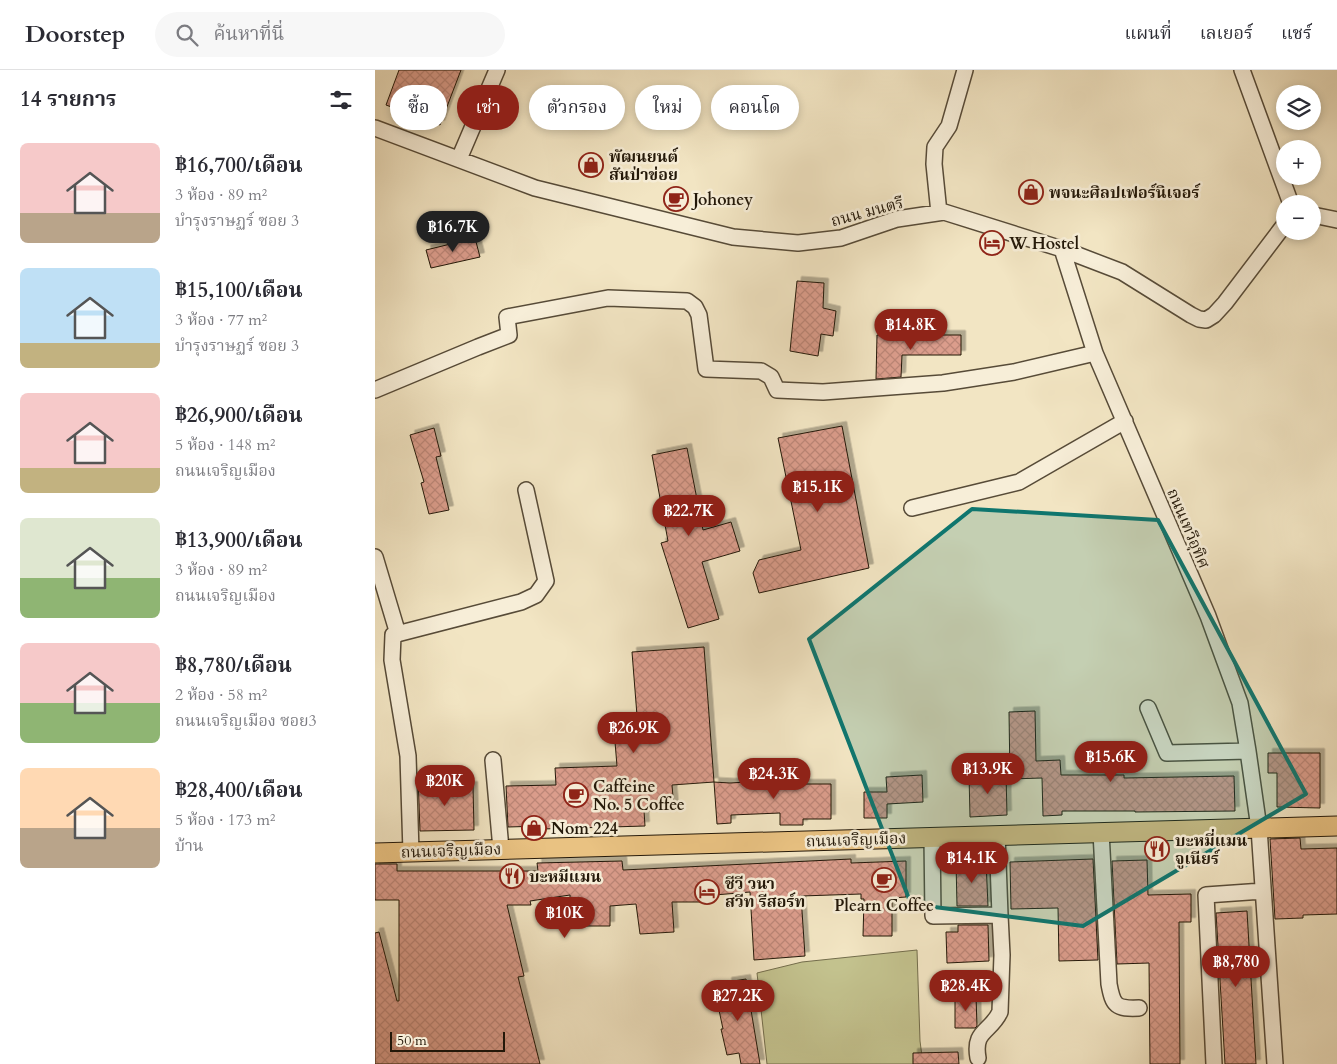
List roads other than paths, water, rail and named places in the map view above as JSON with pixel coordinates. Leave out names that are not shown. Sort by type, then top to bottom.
[{"type":"main road","name":"ถนนเจริญเมือง","points":[[375,853],[1337,826]]},
{"type":"street","points":[[459,159],[497,70]]},
{"type":"street","points":[[939,213],[934,164],[935,147],[949,126],[965,70]]},
{"type":"street","points":[[1242,70],[1288,195]]},
{"type":"street","name":"ถนน มนตรี","points":[[375,128],[535,188],[733,237],[797,243],[841,238],[897,219],[944,212],[1062,249],[1122,272],[1191,316],[1205,320],[1214,315],[1225,303],[1276,236]]},
{"type":"street","points":[[1321,217],[1337,220]]},
{"type":"street","name":"ถนนเทวีอุทิศ","points":[[1062,249],[1095,353],[1208,616],[1240,703],[1259,828],[1275,1064]]},
{"type":"street","points":[[375,390],[478,346],[509,335],[507,318],[608,298],[687,300],[695,306],[699,315],[706,369],[761,371],[771,377],[777,390],[823,392],[943,383],[1014,372],[1095,353]]},
{"type":"street","points":[[912,508],[1019,482],[1125,422]]},
{"type":"street","points":[[411,852],[408,756],[392,660],[393,635],[521,602],[536,595],[546,581],[526,490]]},
{"type":"street","points":[[375,557],[398,634]]},
{"type":"street","points":[[1148,708],[1167,753],[1248,751]]},
{"type":"street","points":[[493,760],[501,849]]},
{"type":"street","points":[[1101,832],[1111,994],[1117,1006],[1124,1009],[1139,1008]]},
{"type":"street","points":[[977,1058],[977,1042],[1000,1012],[1002,955],[997,835]]},
{"type":"street","points":[[932,837],[933,916],[1000,915]]},
{"type":"street","points":[[1213,1064],[1206,895],[1263,892]]},
{"type":"place","name":"พัฒนยนต์ สันป่าข่อย","points":[[591,165]]},
{"type":"place","name":"พจนะศิลปเฟอร์นิเจอร์","points":[[1031,192]]},
{"type":"place","name":"Johoney","points":[[676,199]]},
{"type":"place","name":"W Hostel","points":[[992,243]]},
{"type":"place","name":"Caffeine No. 5 Coffee","points":[[576,795]]},
{"type":"place","name":"Nom 224","points":[[534,828]]},
{"type":"place","name":"บะหมี่แมน จูเนียร์","points":[[1157,849]]},
{"type":"place","name":"บะหมีแมน","points":[[512,876]]},
{"type":"place","name":"Plearn Coffee","points":[[884,880]]},
{"type":"place","name":"ชีวี วนา สวีท รีสอร์ท","points":[[707,892]]}]
